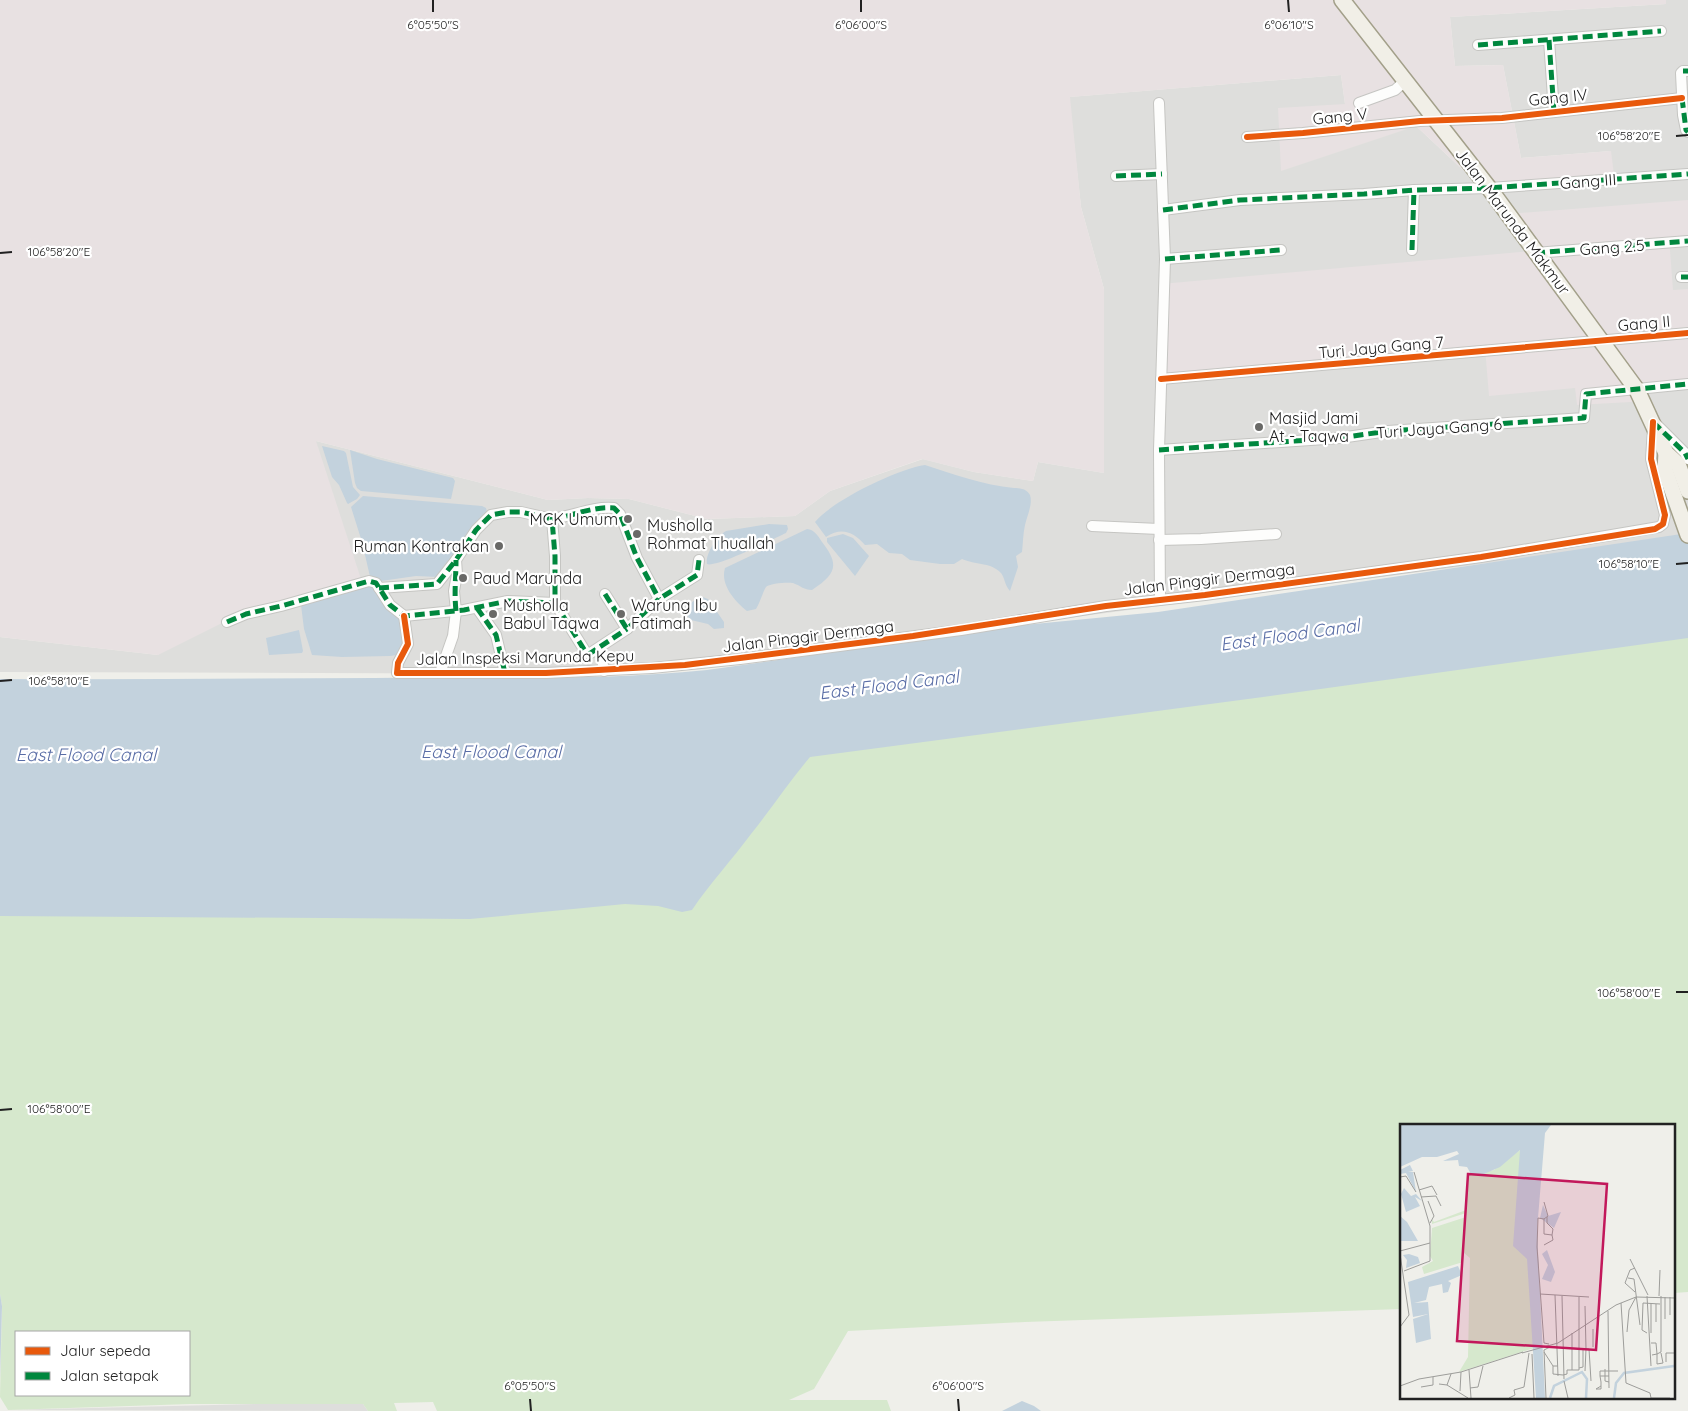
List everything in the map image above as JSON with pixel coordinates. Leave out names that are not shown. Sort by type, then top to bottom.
[{"type":"main road","name":"Jalan Marunda Makmur","points":[[1342,0],[1489,188],[1535,253],[1638,390],[1666,453],[1678,464],[1688,491]]},
{"type":"main road","name":"Jalan Marunda Makmur","points":[[1666,453],[1665,470],[1688,535]]},
{"type":"street","points":[[1478,45],[1661,31]]},
{"type":"street","points":[[1549,40],[1554,112]]},
{"type":"street","points":[[1688,71],[1683,71],[1682,73],[1684,123],[1688,132]]},
{"type":"street","points":[[1359,103],[1395,90],[1405,81]]},
{"type":"street","name":"Gang IV","points":[[1437,120],[1502,118],[1684,101]]},
{"type":"street","points":[[1158,103],[1165,259],[1159,450],[1160,600]]},
{"type":"street","name":"Gang V","points":[[1247,137],[1437,120]]},
{"type":"street","points":[[1116,176],[1162,174]]},
{"type":"street","name":"Gang III","points":[[1163,210],[1240,200],[1414,190],[1489,188],[1688,174]]},
{"type":"street","points":[[1412,250],[1414,190]]},
{"type":"street","name":"Gang 2.5","points":[[1535,253],[1688,241]]},
{"type":"street","points":[[1165,259],[1280,250]]},
{"type":"street","name":"Gang II","points":[[1602,341],[1688,333]]},
{"type":"street","name":"Turi Jaya Gang 7","points":[[1161,379],[1602,341]]},
{"type":"street","points":[[1638,390],[1688,384]]},
{"type":"street","name":"Turi Jaya Gang 6","points":[[1159,450],[1340,438],[1388,430],[1584,418],[1586,394],[1638,390]]},
{"type":"street","points":[[1653,422],[1685,452],[1688,459]]},
{"type":"street","name":"Jalan Pinggir Dermaga","points":[[652,668],[740,659],[913,636],[1106,606],[1481,557],[1655,529],[1663,524],[1665,515],[1651,459],[1653,422]]},
{"type":"street","points":[[380,588],[437,584],[476,530],[495,514],[521,512],[552,519],[597,509],[614,508],[620,514],[637,558],[659,599]]},
{"type":"street","points":[[552,519],[555,556],[554,603],[585,651],[591,654],[627,629],[659,599],[697,575],[699,560]]},
{"type":"street","points":[[1092,526],[1201,539],[1276,534]]},
{"type":"street","points":[[440,673],[453,640],[456,611],[454,591],[457,574],[456,560]]},
{"type":"street","points":[[227,622],[246,614],[369,581],[376,583],[384,598],[404,616],[477,608],[486,604],[508,601],[554,603]]},
{"type":"street","points":[[605,594],[627,629]]},
{"type":"street","points":[[477,608],[496,635],[505,673]]},
{"type":"street","name":"Jalan Inspeksi Marunda Kepu","points":[[404,616],[408,644],[398,663],[397,672],[505,673],[652,668]]},
{"type":"street","points":[[600,648],[604,671]]},
{"type":"shaded area","points":[[0,0],[1666,0],[1666,4],[1450,17],[1455,66],[1503,65],[1521,158],[1611,151],[1614,175],[1479,185],[1416,126],[1281,171],[1278,108],[1345,104],[1341,75],[1070,97],[1081,207],[1104,289],[1104,473],[1038,462],[1033,481],[974,472],[922,459],[830,491],[795,516],[707,519],[629,499],[588,498],[548,500],[316,441],[361,579],[240,614],[158,655],[0,637]]},
{"type":"shaded area","points":[[1666,0],[1688,0],[1688,537],[738,661],[614,674],[0,672],[0,637],[158,655],[316,441],[548,500],[588,498],[629,499],[707,519],[795,516],[830,491],[923,459],[974,472],[1033,481],[1038,462],[1104,473],[1104,289],[1081,207],[1069,97],[1341,75],[1345,104],[1416,126],[1479,185],[1611,151],[1521,158],[1503,65],[1455,66],[1450,17],[1666,4]]},
{"type":"shaded area","points":[[1688,200],[1688,236],[1669,237],[1673,290],[1688,289],[1688,382],[1642,387],[1649,401],[1577,405],[1575,388],[1489,396],[1485,348],[1156,375],[1161,284],[1531,251],[1507,214]]},
{"type":"shaded area","points":[[300,1403],[363,1404],[368,1411],[8,1410]]},
{"type":"green space","points":[[1688,631],[1688,1292],[1676,1293],[1676,1124],[1400,1124],[1400,1309],[1025,1322],[848,1331],[814,1389],[789,1400],[887,1400],[891,1411],[437,1411],[433,1402],[394,1403],[397,1411],[368,1411],[363,1404],[190,1404],[8,1410],[0,1397],[2,1306],[0,1294],[0,910],[804,753]]},
{"type":"water","points":[[322,446],[346,453],[353,487],[360,495],[348,504],[339,485],[332,477]]},
{"type":"water","points":[[350,450],[377,459],[453,478],[455,481],[451,499],[361,491],[355,483]]},
{"type":"water","points":[[925,465],[980,482],[1021,489],[1029,493],[1031,502],[1024,528],[1022,552],[1016,556],[1018,567],[1010,591],[1001,573],[988,565],[962,559],[954,564],[910,560],[902,554],[889,553],[877,544],[865,545],[856,536],[847,532],[837,532],[826,537],[815,522],[835,505],[866,487],[898,473]]},
{"type":"water","points":[[363,496],[482,506],[486,508],[487,512],[438,577],[416,576],[374,582],[371,581],[351,507]]},
{"type":"water","points":[[769,524],[787,525],[788,529],[786,533],[745,552],[721,562],[707,564],[712,546],[726,531]]},
{"type":"water","points":[[807,529],[816,534],[828,550],[833,563],[833,569],[830,574],[812,590],[791,583],[779,583],[768,586],[765,588],[756,609],[747,611],[729,592],[724,580],[725,568]]},
{"type":"water","name":"East Flood Canal","points":[[1688,533],[1688,638],[810,757],[692,910],[682,912],[658,906],[625,904],[470,919],[0,916],[0,679],[541,678],[624,676],[707,670],[1024,625],[1158,612]]},
{"type":"water","points":[[843,534],[853,538],[869,556],[855,576],[827,542],[827,538]]},
{"type":"water","points":[[369,582],[401,616],[406,644],[397,655],[390,656],[342,657],[312,655],[304,629],[301,605]]},
{"type":"water","points":[[700,596],[708,599],[724,622],[724,628],[714,629],[708,624],[691,620],[682,610]]},
{"type":"water","points":[[299,630],[302,653],[269,655],[266,638]]},
{"type":"water","points":[[0,1294],[2,1306],[0,1378]]},
{"type":"water","points":[[1022,1401],[1041,1411],[1002,1411]]},
{"type":"marked path","points":[[1478,45],[1661,31]]},
{"type":"marked path","points":[[1549,40],[1554,112]]},
{"type":"marked path","points":[[1683,71],[1688,71]]},
{"type":"marked path","points":[[1682,98],[1686,130],[1688,132]]},
{"type":"marked path","points":[[1116,176],[1162,174]]},
{"type":"marked path","points":[[1163,210],[1240,200],[1414,190],[1489,188],[1688,174]]},
{"type":"marked path","points":[[1412,250],[1414,190]]},
{"type":"marked path","points":[[1535,253],[1688,241]]},
{"type":"marked path","points":[[1165,259],[1281,250]]},
{"type":"marked path","points":[[1681,277],[1688,277]]},
{"type":"marked path","points":[[1159,450],[1340,438],[1388,431],[1584,418],[1586,394],[1688,384]]},
{"type":"marked path","points":[[1653,422],[1685,453],[1688,459]]},
{"type":"marked path","points":[[227,622],[246,614],[369,581],[376,583],[390,605],[404,616],[464,610],[508,601],[555,603],[555,556],[552,519],[606,508],[614,508],[620,514],[637,558],[659,599]]},
{"type":"marked path","points":[[379,588],[437,584],[476,530],[491,515],[521,512],[552,519]]},
{"type":"marked path","points":[[456,560],[456,611]]},
{"type":"marked path","points":[[605,594],[627,629],[659,599],[697,575],[699,560]]},
{"type":"marked path","points":[[555,603],[585,651],[589,654],[627,629]]},
{"type":"marked path","points":[[477,608],[496,635],[505,673]]},
{"type":"cycle path","points":[[1247,137],[1420,121],[1502,118],[1682,98]]},
{"type":"cycle path","points":[[1161,379],[1688,333]]},
{"type":"cycle path","points":[[404,616],[408,644],[398,663],[397,673],[546,673],[685,665],[913,636],[1106,606],[1205,595],[1481,557],[1655,529],[1663,524],[1665,515],[1651,459],[1653,422]]},
{"type":"place","name":"Masjid Jami At - Taqwa","points":[[1259,427]]},
{"type":"place","name":"MCK Umum","points":[[628,519]]},
{"type":"place","name":"Musholla Rohmat Thuallah","points":[[637,534]]},
{"type":"place","name":"Ruman Kontrakan","points":[[499,546]]},
{"type":"place","name":"Paud Marunda","points":[[463,578]]},
{"type":"place","name":"Musholla Babul Taqwa","points":[[493,614]]},
{"type":"place","name":"Warung Ibu Fatimah","points":[[621,614]]}]
